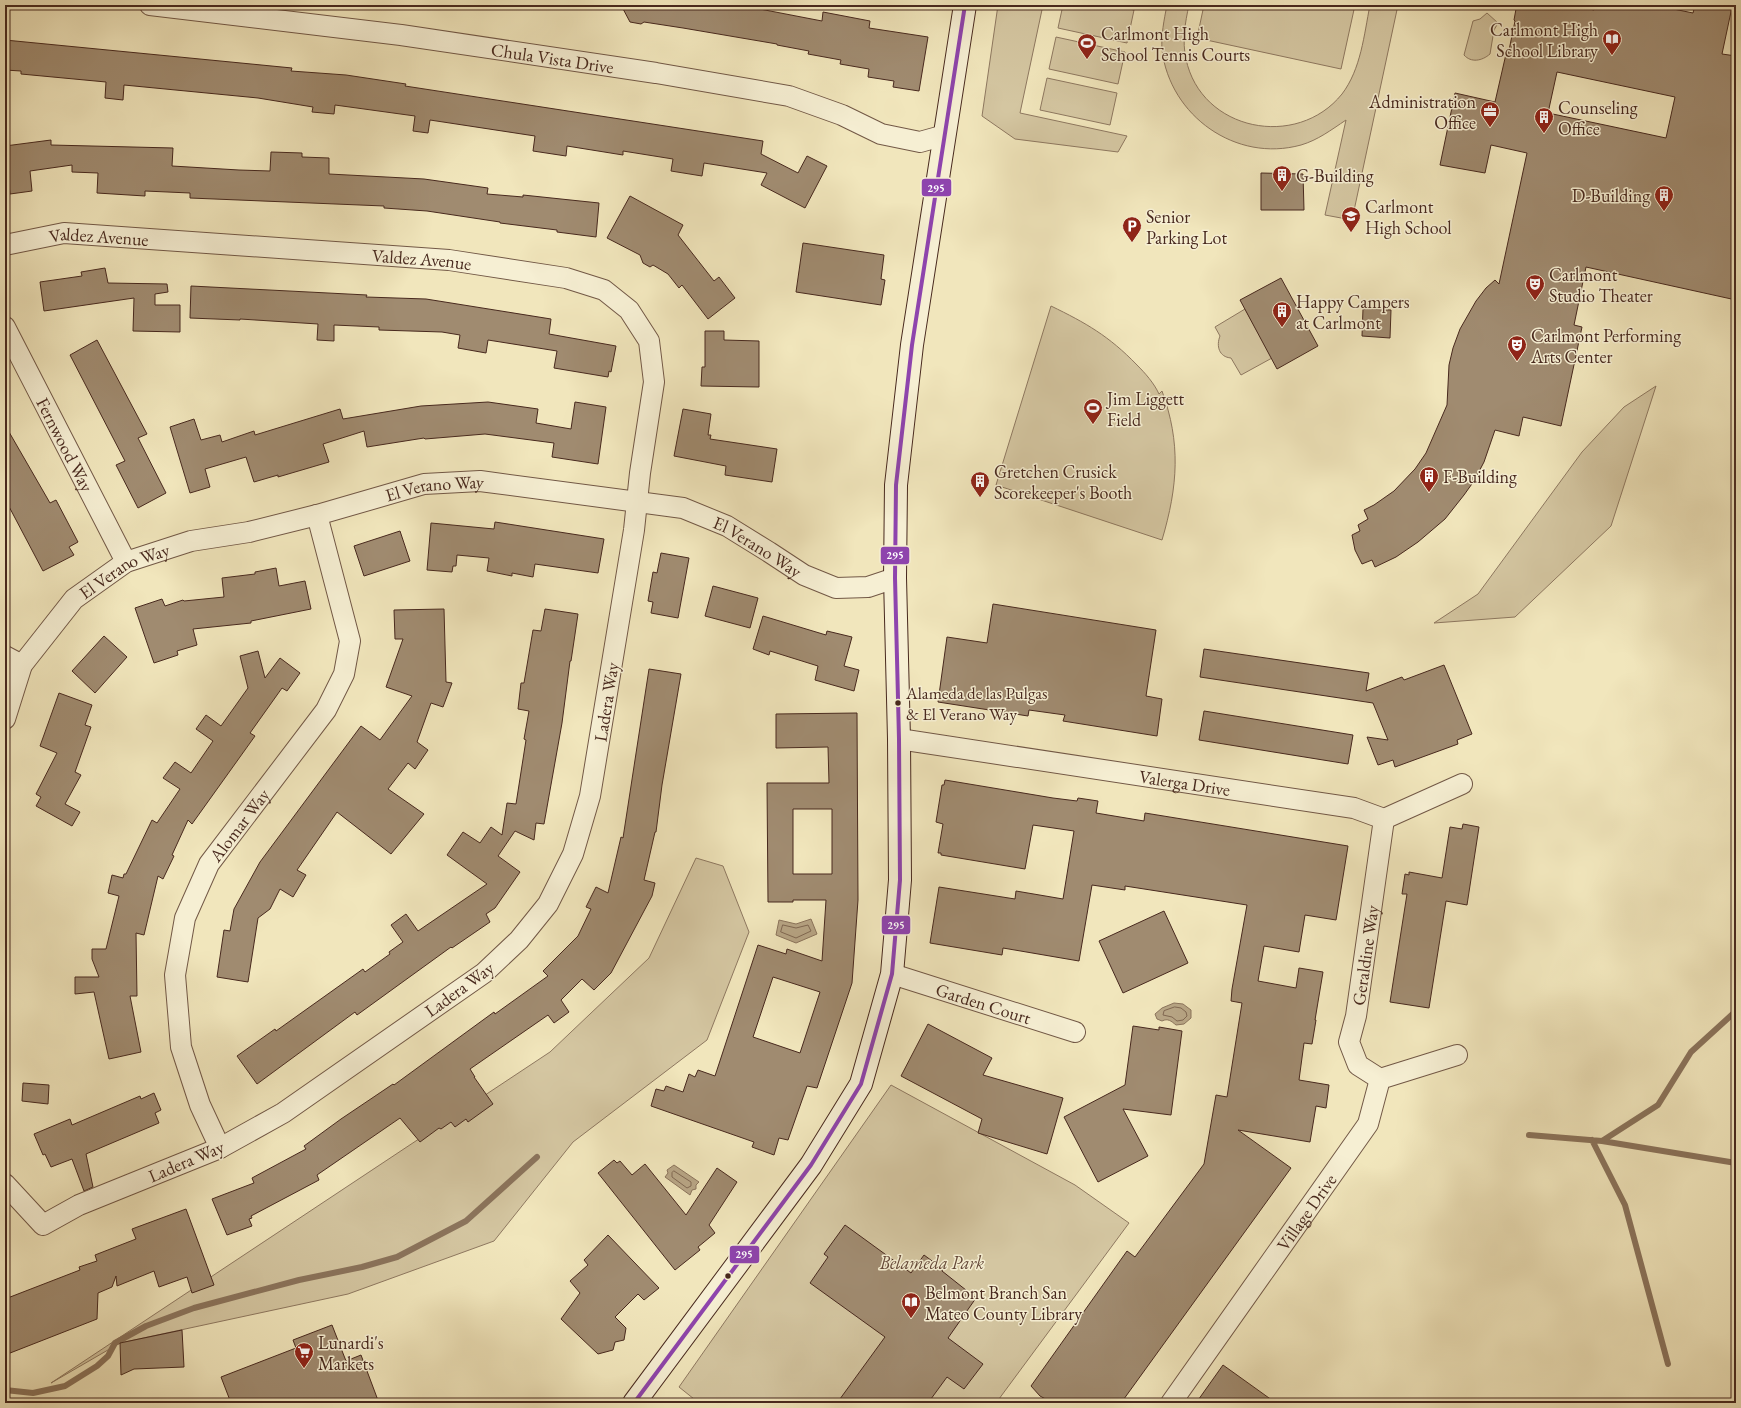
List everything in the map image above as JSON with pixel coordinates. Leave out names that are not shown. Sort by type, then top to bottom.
[{"type":"main road","points":[[634,1403],[811,1165],[861,1084],[892,974],[900,880],[899,739],[894,578],[896,485],[912,345],[966,5]]},
{"type":"street","name":"Chula Vista Drive","points":[[150,5],[401,35],[656,73],[788,96],[842,115],[881,134],[920,142],[945,135]]},
{"type":"street","name":"Valdez Avenue","points":[[5,245],[64,233],[449,260],[566,278],[604,290],[629,310],[649,341],[654,382],[636,503]]},
{"type":"street","name":"Fernwood Way","points":[[5,327],[126,562]]},
{"type":"street","name":"El Verano Way","points":[[13,660],[74,599],[126,562],[191,540],[249,532],[316,515],[424,484],[480,481],[636,503],[683,508],[727,526],[804,575],[836,588],[868,587],[894,578]]},
{"type":"street","name":"Ladera Way","points":[[5,1184],[43,1225],[79,1205],[220,1148],[283,1113],[484,973],[520,940],[548,904],[573,854],[590,796],[634,530],[636,503]]},
{"type":"street","name":"Alomar Way","points":[[220,1148],[200,1105],[181,1047],[175,975],[185,918],[209,864],[326,710],[344,674],[350,641],[316,515]]},
{"type":"street","points":[[5,719],[13,660]]},
{"type":"street","name":"Valerga Drive","points":[[899,739],[1354,808],[1384,819]]},
{"type":"street","points":[[1384,819],[1462,784]]},
{"type":"street","name":"Geraldine Way","points":[[1380,1079],[1358,1065],[1349,1042],[1356,1016],[1384,819]]},
{"type":"street","name":"Garden Court","points":[[892,974],[1075,1032]]},
{"type":"street","points":[[1380,1079],[1457,1055]]},
{"type":"street","name":"Village Drive","points":[[1172,1403],[1368,1124],[1380,1079]]},
{"type":"green space","points":[[998,5],[1043,5],[1020,113],[1127,136],[1118,152],[1015,139],[982,116]]},
{"type":"green space","name":"Carlmont High School Tennis Courts","points":[[1063,5],[1109,5],[1134,10],[1127,43],[1058,28]]},
{"type":"green space","points":[[1167,5],[1189,5],[1184,32],[1186,59],[1195,83],[1210,103],[1230,116],[1253,124],[1277,127],[1301,122],[1323,112],[1342,94],[1354,74],[1358,63],[1364,40],[1370,5],[1398,5],[1352,220],[1325,215],[1346,120],[1307,143],[1277,149],[1253,147],[1231,140],[1210,129],[1192,114],[1178,95],[1168,74],[1162,50],[1163,28]]},
{"type":"green space","points":[[1204,5],[1355,5],[1341,69],[1197,38]]},
{"type":"green space","points":[[1487,13],[1498,23],[1494,30],[1490,54],[1480,60],[1467,58],[1464,55],[1473,21],[1480,19]]},
{"type":"green space","name":"Carlmont High School Tennis Courts","points":[[1056,37],[1125,52],[1118,84],[1049,69]]},
{"type":"green space","name":"Carlmont High School Tennis Courts","points":[[1047,78],[1117,93],[1110,125],[1040,110]]},
{"type":"green space","name":"Jim Liggett Field","points":[[1051,306],[1086,324],[1107,338],[1143,371],[1159,394],[1162,391],[1172,429],[1175,447],[1175,465],[1171,501],[1162,540],[996,485]]},
{"type":"green space","points":[[1245,309],[1272,358],[1241,375],[1231,358],[1224,356],[1221,353],[1218,344],[1220,336],[1215,327]]},
{"type":"green space","points":[[1656,386],[1611,526],[1515,617],[1434,623],[1478,594],[1582,452],[1624,407]]},
{"type":"green space","points":[[696,858],[723,866],[749,932],[707,1040],[573,1142],[494,1241],[348,1294],[120,1343],[51,1383],[550,1052],[649,958]]},
{"type":"green space","name":"Belameda Park","points":[[891,1085],[1075,1185],[1129,1223],[996,1403],[699,1403],[679,1387]]},
{"type":"water","points":[[811,919],[817,934],[796,943],[776,935],[779,920],[796,924]]},
{"type":"water","points":[[1174,1003],[1183,1004],[1191,1010],[1191,1018],[1184,1024],[1176,1025],[1169,1020],[1162,1021],[1157,1019],[1155,1014],[1162,1008]]},
{"type":"water","points":[[674,1165],[699,1182],[696,1185],[696,1189],[692,1190],[690,1195],[665,1177],[668,1173],[667,1170]]},
{"type":"building","points":[[621,5],[739,5],[822,21],[823,12],[870,21],[869,28],[928,37],[919,91],[893,87],[894,81],[868,77],[869,69],[840,64],[841,60],[808,54],[809,51],[683,28],[644,22],[641,24],[630,22]]},
{"type":"building","points":[[1524,5],[1571,5],[1594,10],[1595,5],[1654,5],[1693,13],[1695,5],[1721,5],[1732,7],[1722,54],[1736,56],[1736,300],[1586,267],[1574,325],[1582,327],[1561,426],[1523,417],[1519,436],[1495,430],[1484,462],[1474,481],[1445,519],[1418,542],[1396,557],[1375,567],[1372,560],[1362,564],[1355,550],[1352,535],[1360,531],[1358,525],[1368,519],[1364,510],[1394,491],[1415,469],[1426,453],[1447,405],[1449,365],[1460,329],[1476,301],[1486,288],[1495,280],[1499,284],[1527,153],[1491,145],[1485,173],[1440,165],[1455,93],[1495,102],[1506,54],[1508,55],[1516,9]],"holes":[[[1557,72],[1675,97],[1666,138],[1548,113]]]},
{"type":"building","points":[[5,40],[292,68],[291,71],[346,75],[406,84],[405,86],[763,141],[761,154],[798,173],[807,156],[827,166],[805,208],[761,185],[767,173],[704,163],[702,176],[671,171],[673,159],[623,151],[623,155],[567,146],[566,156],[533,151],[535,136],[430,120],[428,133],[413,131],[415,116],[335,105],[334,114],[312,112],[313,107],[258,98],[124,85],[123,100],[105,98],[106,82],[21,74],[21,71],[5,70]]},
{"type":"building","points":[[51,140],[51,145],[173,148],[172,166],[239,170],[270,171],[271,152],[302,153],[302,157],[329,158],[329,174],[424,179],[488,188],[487,194],[523,197],[523,195],[599,203],[596,237],[427,211],[384,208],[384,206],[190,198],[190,193],[145,191],[145,196],[97,193],[98,173],[72,172],[72,165],[30,171],[32,191],[10,194],[5,146]]},
{"type":"building","name":"G-Building","points":[[1261,173],[1303,174],[1304,210],[1261,210]]},
{"type":"building","points":[[630,196],[683,225],[678,235],[714,281],[719,277],[735,298],[708,319],[682,285],[679,288],[668,274],[653,265],[650,267],[643,263],[640,255],[607,238]]},
{"type":"building","points":[[803,243],[884,255],[881,279],[885,280],[881,305],[796,292]]},
{"type":"building","points":[[105,268],[108,283],[167,284],[168,292],[155,294],[155,305],[180,305],[180,332],[133,331],[134,298],[44,311],[40,282],[82,276],[81,272]]},
{"type":"building","name":"Happy Campers at Carlmont","points":[[1281,278],[1318,346],[1277,369],[1240,300]]},
{"type":"building","points":[[191,286],[367,295],[366,297],[426,299],[551,319],[549,334],[616,346],[611,372],[609,371],[608,377],[554,368],[557,351],[488,340],[486,353],[458,348],[460,335],[442,332],[379,330],[379,327],[334,325],[334,341],[317,340],[318,324],[240,319],[190,318]]},
{"type":"building","points":[[1363,309],[1391,310],[1390,338],[1362,336]]},
{"type":"building","points":[[705,331],[724,331],[724,340],[759,341],[759,387],[701,386],[702,367],[705,367]]},
{"type":"building","points":[[97,340],[147,434],[138,438],[166,493],[138,508],[116,465],[125,461],[70,355]]},
{"type":"building","points":[[488,402],[538,409],[536,423],[571,429],[575,402],[606,407],[598,464],[552,457],[554,443],[485,434],[424,438],[367,447],[364,431],[323,444],[329,462],[278,477],[278,475],[254,482],[246,457],[205,469],[210,487],[190,493],[170,427],[194,419],[201,440],[220,435],[222,442],[254,431],[255,435],[340,409],[343,419],[421,406]]},
{"type":"building","points":[[683,409],[711,414],[708,435],[711,435],[710,439],[777,449],[772,482],[725,475],[726,466],[674,456]]},
{"type":"building","points":[[5,425],[50,503],[56,500],[78,542],[69,547],[74,555],[43,571],[5,499]]},
{"type":"building","points":[[495,522],[604,539],[598,573],[535,564],[533,577],[512,573],[512,576],[487,571],[489,558],[457,555],[456,566],[453,566],[452,572],[427,570],[431,523],[494,529]]},
{"type":"building","points":[[400,531],[410,561],[364,576],[354,546]]},
{"type":"building","points":[[661,553],[689,558],[678,618],[651,613],[653,602],[648,601],[653,572],[657,573]]},
{"type":"building","points":[[276,568],[279,586],[305,581],[311,609],[251,621],[251,623],[193,629],[197,645],[177,651],[178,655],[154,663],[135,608],[162,599],[165,606],[183,600],[224,597],[222,578],[255,574],[255,572]]},
{"type":"building","points":[[713,586],[758,598],[750,628],[705,616]]},
{"type":"building","points":[[993,604],[1156,630],[1146,696],[1162,699],[1157,736],[1063,721],[1065,715],[1029,710],[1028,716],[938,702],[947,637],[987,643]]},
{"type":"building","points":[[444,609],[446,682],[452,683],[443,707],[431,703],[417,742],[428,750],[415,769],[408,763],[388,789],[424,814],[391,854],[337,812],[297,870],[306,875],[293,897],[280,889],[270,909],[258,918],[248,982],[217,977],[224,930],[230,931],[234,909],[260,862],[361,726],[380,740],[412,696],[386,687],[403,639],[395,639],[394,610]]},
{"type":"building","points":[[545,609],[578,614],[562,723],[544,824],[536,823],[534,840],[515,831],[498,856],[520,872],[495,908],[486,914],[490,922],[452,948],[451,947],[357,1015],[355,1012],[257,1084],[237,1056],[275,1029],[276,1031],[363,969],[365,972],[390,954],[389,952],[403,942],[391,925],[406,914],[418,931],[487,884],[447,855],[463,832],[480,843],[491,827],[502,835],[507,803],[516,804],[529,711],[518,709],[521,683],[524,683],[533,630],[541,631]]},
{"type":"building","points":[[763,616],[826,635],[827,631],[852,637],[844,666],[859,670],[854,691],[815,680],[818,666],[770,651],[769,655],[753,649]]},
{"type":"building","points":[[104,636],[127,657],[95,693],[72,671]]},
{"type":"building","points":[[1204,649],[1369,673],[1366,691],[1402,677],[1404,680],[1444,665],[1472,734],[1457,740],[1458,744],[1395,767],[1393,760],[1378,765],[1367,737],[1388,740],[1373,703],[1200,677]]},
{"type":"building","points":[[258,651],[265,678],[280,658],[300,673],[287,691],[282,688],[250,733],[255,736],[192,824],[188,820],[163,879],[158,876],[144,935],[136,933],[137,996],[130,996],[141,1052],[109,1059],[94,992],[75,994],[75,977],[99,977],[92,959],[92,949],[106,949],[119,896],[108,893],[112,875],[123,878],[152,820],[157,823],[180,789],[163,778],[175,762],[191,773],[213,741],[196,729],[206,715],[221,726],[248,688],[240,656]]},
{"type":"building","points":[[649,669],[681,674],[662,785],[656,832],[644,880],[655,883],[652,896],[611,973],[594,990],[582,979],[561,1000],[569,1012],[554,1023],[548,1015],[470,1069],[493,1104],[468,1122],[466,1119],[455,1127],[451,1122],[441,1129],[439,1128],[420,1142],[400,1118],[317,1175],[319,1180],[251,1216],[252,1218],[249,1219],[252,1226],[227,1235],[212,1199],[254,1183],[252,1178],[306,1149],[304,1146],[341,1119],[393,1084],[394,1085],[494,1012],[495,1014],[548,976],[543,971],[578,936],[591,909],[586,907],[596,887],[608,893],[621,837],[623,838]]},
{"type":"building","points":[[59,693],[92,705],[85,725],[91,727],[75,772],[81,775],[65,804],[80,812],[72,826],[36,806],[41,797],[36,794],[57,753],[40,746]]},
{"type":"building","points":[[1204,711],[1353,735],[1348,764],[1199,740]]},
{"type":"building","points":[[857,713],[858,900],[852,983],[817,1088],[807,1086],[788,1140],[779,1138],[774,1155],[752,1147],[754,1142],[651,1106],[656,1089],[664,1091],[666,1086],[683,1092],[689,1074],[695,1077],[698,1070],[715,1076],[758,945],[786,954],[787,949],[822,961],[826,900],[768,902],[767,783],[829,783],[828,747],[776,748],[776,714]],"holes":[[[793,809],[832,809],[832,874],[793,874]],[[773,977],[820,992],[800,1053],[753,1037]]]},
{"type":"building","points":[[945,780],[1053,798],[1077,801],[1078,798],[1098,801],[1096,813],[1144,821],[1145,813],[1348,846],[1336,920],[1305,915],[1299,952],[1264,946],[1258,981],[1296,988],[1299,968],[1323,972],[1312,1044],[1304,1043],[1299,1080],[1329,1085],[1326,1108],[1316,1106],[1310,1142],[1238,1130],[1291,1168],[1121,1403],[1053,1403],[1040,1396],[1031,1386],[1127,1251],[1135,1257],[1204,1164],[1216,1095],[1227,1097],[1242,1003],[1231,1001],[1232,989],[1247,905],[1125,886],[1125,890],[1092,885],[1079,961],[1003,948],[1002,955],[930,943],[939,887],[1015,899],[1016,891],[1063,899],[1074,831],[1033,825],[1025,869],[941,855],[941,853],[938,853],[943,824],[936,822],[942,785],[944,785]]},
{"type":"building","points":[[1463,824],[1479,827],[1467,905],[1446,901],[1429,1008],[1390,1002],[1407,894],[1402,894],[1405,874],[1409,875],[1409,872],[1442,878],[1450,827],[1462,829]]},
{"type":"building","points":[[1164,911],[1188,963],[1123,993],[1099,941]]},
{"type":"building","points":[[928,1024],[992,1058],[983,1075],[1063,1098],[1047,1154],[978,1133],[982,1119],[901,1076]]},
{"type":"building","points":[[1133,1026],[1159,1030],[1159,1027],[1182,1031],[1171,1115],[1123,1109],[1148,1156],[1098,1182],[1064,1117],[1125,1085]]},
{"type":"building","points":[[23,1083],[49,1085],[48,1104],[22,1101]]},
{"type":"building","points":[[154,1093],[161,1110],[155,1113],[159,1123],[86,1154],[93,1187],[84,1191],[72,1159],[51,1167],[45,1154],[43,1155],[34,1134],[70,1119],[72,1125],[140,1096],[141,1099]]},
{"type":"building","points":[[614,1160],[617,1163],[620,1161],[632,1175],[645,1164],[686,1215],[717,1168],[737,1182],[709,1225],[715,1233],[698,1247],[700,1250],[675,1270],[598,1173]]},
{"type":"building","points":[[186,1209],[214,1285],[192,1293],[187,1277],[159,1287],[154,1271],[117,1286],[116,1276],[112,1287],[98,1293],[97,1319],[5,1355],[5,1299],[80,1270],[79,1267],[97,1261],[95,1255],[136,1239],[132,1229]]},
{"type":"building","name":"Belmont Branch San Mateo County Library","points":[[845,1225],[911,1273],[924,1255],[943,1269],[942,1271],[976,1298],[948,1338],[983,1364],[964,1389],[947,1377],[928,1403],[837,1403],[885,1337],[810,1283],[828,1257],[824,1254]]},
{"type":"building","points":[[608,1235],[659,1288],[644,1300],[638,1294],[615,1317],[626,1328],[624,1340],[615,1342],[613,1350],[598,1354],[561,1319],[580,1293],[570,1281],[588,1265],[584,1260]]},
{"type":"building","name":"Lunardi's Markets","points":[[332,1325],[346,1361],[361,1355],[379,1403],[231,1403],[221,1377],[296,1348],[293,1340]]},
{"type":"building","points":[[182,1330],[184,1367],[134,1369],[121,1375],[120,1343]]},
{"type":"building","points":[[1223,1365],[1276,1403],[1196,1403]]},
{"type":"waterway","points":[[1529,1135],[1602,1141],[1658,1105],[1691,1052],[1736,1011]]},
{"type":"waterway","points":[[1592,1140],[1625,1205],[1668,1364]]},
{"type":"waterway","points":[[1602,1141],[1736,1163]]},
{"type":"waterway","points":[[5,1390],[33,1393],[65,1386],[97,1366],[108,1356],[115,1343],[146,1326],[194,1308],[299,1280],[362,1267],[397,1257],[466,1221],[537,1157]]},
{"type":"transit line","name":"295","points":[[634,1403],[811,1165],[861,1084],[892,974],[900,880],[899,739],[895,578],[896,485],[912,345],[965,5]]},
{"type":"place","name":"Carlmont High School Library","points":[[1612,56]]},
{"type":"place","name":"Carlmont High School Tennis Courts","points":[[1087,60]]},
{"type":"place","name":"Administration Office","points":[[1490,128]]},
{"type":"place","name":"Counseling Office","points":[[1544,134]]},
{"type":"place","name":"G-Building","points":[[1282,192]]},
{"type":"place","name":"D-Building","points":[[1664,212]]},
{"type":"place","name":"Carlmont High School","points":[[1351,233]]},
{"type":"place","name":"Senior Parking Lot","points":[[1132,243]]},
{"type":"place","name":"Carlmont Studio Theater","points":[[1535,301]]},
{"type":"place","name":"Happy Campers at Carlmont","points":[[1282,328]]},
{"type":"place","name":"Carlmont Performing Arts Center","points":[[1517,362]]},
{"type":"place","name":"Jim Liggett Field","points":[[1093,425]]},
{"type":"place","name":"F-Building","points":[[1429,493]]},
{"type":"place","name":"Gretchen Crusick Scorekeeper's Booth","points":[[980,498]]},
{"type":"place","name":"Alameda de las Pulgas & El Verano Way","points":[[898,703]]},
{"type":"place","name":"Belmont Branch San Mateo County Library","points":[[911,1319]]},
{"type":"place","name":"Lunardi's Markets","points":[[304,1369]]}]
